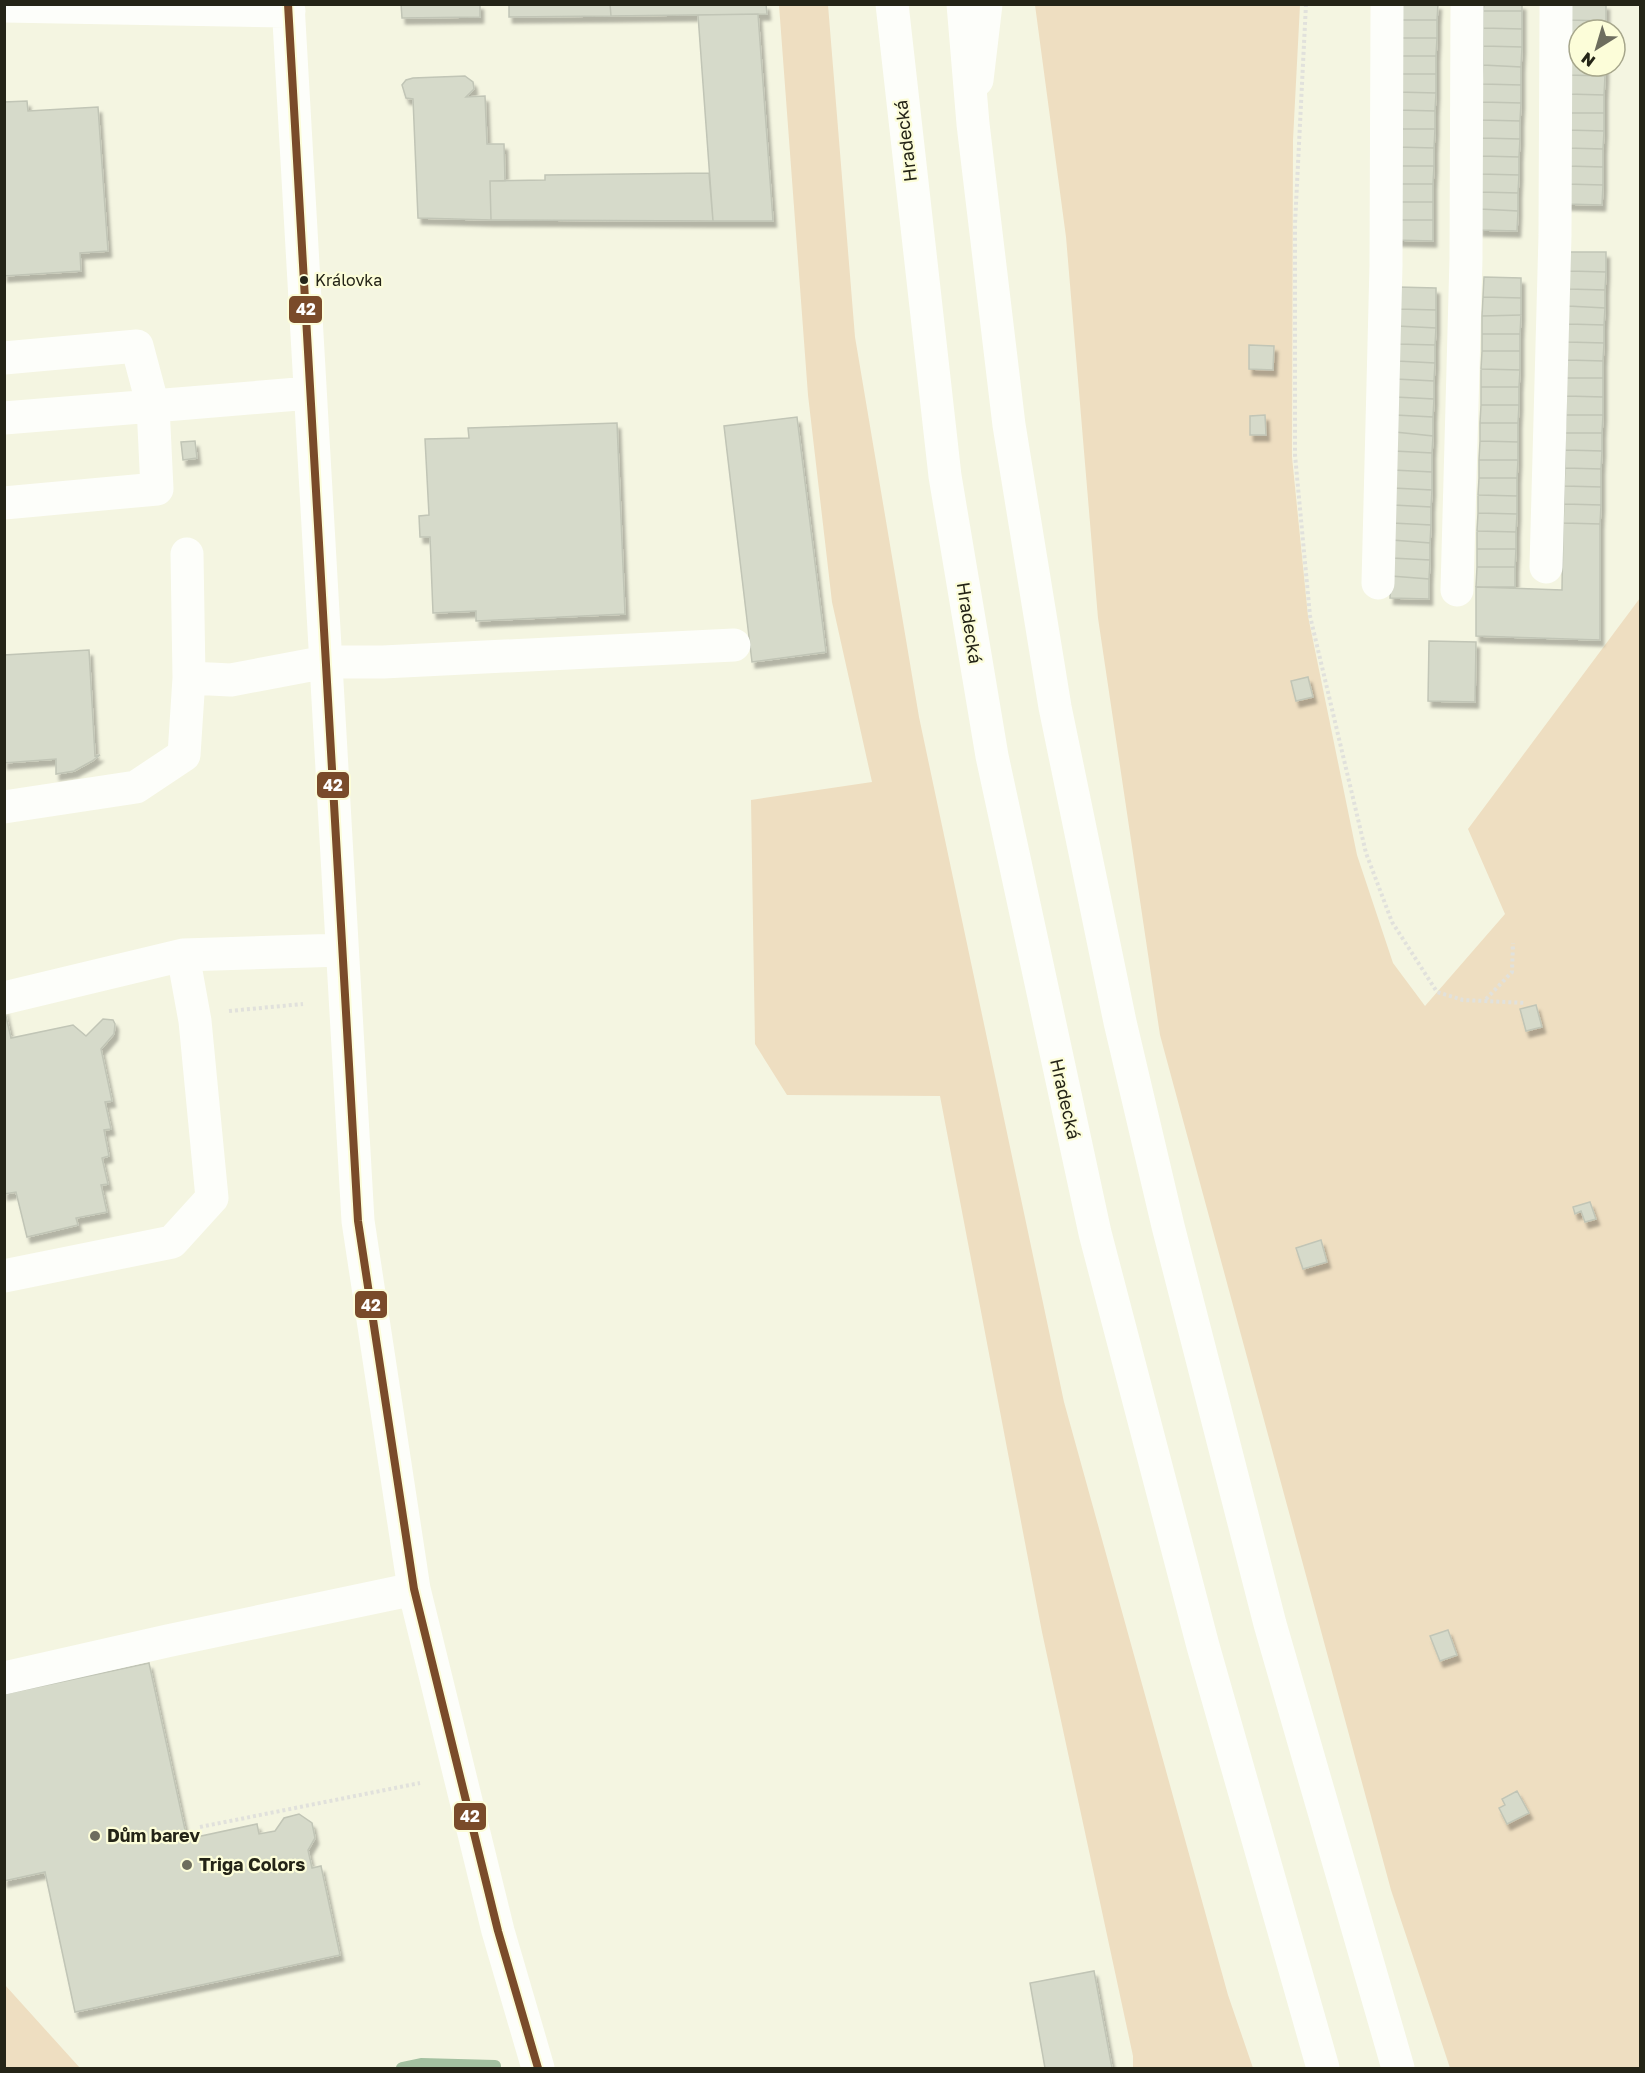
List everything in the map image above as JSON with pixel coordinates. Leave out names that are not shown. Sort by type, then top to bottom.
[{"type":"main road","name":"Hradecká","points":[[892,4],[942,452],[992,756],[1095,1233],[1206,1658],[1323,2068]]},
{"type":"main road","points":[[963,4],[973,124],[1009,425],[1055,707],[1120,1022],[1168,1226],[1270,1624],[1398,2068]]},
{"type":"main road","points":[[973,124],[986,4]]},
{"type":"main road","points":[[1378,583],[1386,265],[1387,4]]},
{"type":"main road","points":[[1457,590],[1466,258],[1467,4]]},
{"type":"main road","points":[[1546,567],[1555,235],[1556,4]]},
{"type":"main road","points":[[4,6],[288,8],[358,1221],[414,1589],[498,1931],[538,2068]]},
{"type":"main road","points":[[4,358],[137,346],[153,406],[157,489],[4,502]]},
{"type":"main road","points":[[4,418],[310,393]]},
{"type":"main road","points":[[4,807],[136,787],[184,755],[189,678],[187,554]]},
{"type":"main road","points":[[189,678],[231,680],[326,662],[383,662],[734,645]]},
{"type":"main road","points":[[4,998],[183,955],[342,950]]},
{"type":"main road","points":[[4,1276],[172,1242],[212,1198],[193,1014],[183,955]]},
{"type":"main road","points":[[4,1678],[414,1589]]},
{"type":"path","points":[[1306,4],[1295,224],[1295,455],[1310,616],[1366,853],[1392,922],[1437,992],[1462,1000],[1526,1003]]},
{"type":"path","points":[[1486,1000],[1512,972],[1514,943]]},
{"type":"path","points":[[193,1014],[303,1004]]},
{"type":"path","points":[[200,1827],[420,1784]]},
{"type":"shaded area","points":[[779,5],[828,5],[855,337],[919,717],[1064,1402],[1228,1995],[1253,2068],[1133,2068],[1133,2056],[1042,1632],[940,1096],[787,1095],[755,1044],[751,800],[872,782],[832,602],[808,395]]},
{"type":"shaded area","points":[[1035,5],[1300,5],[1293,140],[1292,457],[1308,616],[1357,855],[1393,963],[1425,1006],[1505,914],[1468,829],[1640,598],[1640,2068],[1450,2068],[1391,1890],[1160,1035],[1098,618],[1066,237]]},
{"type":"shaded area","points":[[5,1985],[80,2068],[5,2068]]},
{"type":"building","points":[[401,4],[480,4],[480,17],[402,18]]},
{"type":"building","points":[[509,4],[610,4],[611,16],[509,17]]},
{"type":"building","points":[[610,4],[766,4],[767,14],[611,16]]},
{"type":"building","points":[[1399,4],[1438,4],[1437,20],[1399,20]]},
{"type":"building","points":[[1484,4],[1522,4],[1522,11],[1483,11]]},
{"type":"building","points":[[1569,4],[1606,4],[1606,18],[1568,18]]},
{"type":"building","points":[[1483,11],[1522,11],[1522,29],[1483,28]]},
{"type":"building","points":[[758,14],[773,221],[713,221],[698,15]]},
{"type":"building","points":[[1399,20],[1437,20],[1437,38],[1399,38]]},
{"type":"building","points":[[1483,28],[1522,29],[1522,47],[1483,46]]},
{"type":"building","points":[[1399,38],[1437,38],[1436,56],[1398,56]]},
{"type":"building","points":[[1483,46],[1522,47],[1521,67],[1483,65]]},
{"type":"building","points":[[1398,56],[1436,56],[1436,74],[1398,74]]},
{"type":"building","points":[[1483,65],[1521,67],[1521,85],[1482,84]]},
{"type":"building","points":[[1398,74],[1436,74],[1436,93],[1397,92]]},
{"type":"building","points":[[465,76],[473,82],[474,89],[466,97],[485,96],[487,144],[504,144],[505,181],[490,181],[491,220],[418,218],[413,99],[406,98],[402,85],[406,80],[413,78]]},
{"type":"building","points":[[1567,78],[1605,78],[1604,95],[1567,94]]},
{"type":"building","points":[[1482,84],[1521,85],[1521,103],[1482,102]]},
{"type":"building","points":[[1397,92],[1436,93],[1435,111],[1397,110]]},
{"type":"building","points":[[1567,94],[1604,95],[1604,113],[1567,113]]},
{"type":"building","points":[[27,101],[28,111],[98,107],[108,251],[80,253],[81,271],[4,276],[4,102]]},
{"type":"building","points":[[1482,102],[1521,103],[1520,121],[1481,120]]},
{"type":"building","points":[[1397,110],[1435,111],[1435,129],[1396,129]]},
{"type":"building","points":[[1567,113],[1604,113],[1604,131],[1566,130]]},
{"type":"building","points":[[1481,120],[1520,121],[1520,139],[1481,138]]},
{"type":"building","points":[[1396,129],[1435,129],[1434,148],[1396,147]]},
{"type":"building","points":[[1566,130],[1604,131],[1603,149],[1566,148]]},
{"type":"building","points":[[1481,138],[1520,139],[1519,157],[1481,156]]},
{"type":"building","points":[[1396,147],[1434,148],[1434,166],[1395,166]]},
{"type":"building","points":[[1566,148],[1603,149],[1603,167],[1566,166]]},
{"type":"building","points":[[1481,156],[1519,157],[1519,175],[1480,174]]},
{"type":"building","points":[[1395,166],[1434,166],[1433,184],[1395,184]]},
{"type":"building","points":[[1566,166],[1603,167],[1603,185],[1565,184]]},
{"type":"building","points":[[709,173],[713,221],[491,220],[490,181],[545,180],[545,175]]},
{"type":"building","points":[[1480,174],[1519,175],[1518,193],[1480,192]]},
{"type":"building","points":[[1395,184],[1433,184],[1433,202],[1395,202]]},
{"type":"building","points":[[1565,184],[1603,185],[1602,205],[1565,204]]},
{"type":"building","points":[[1480,192],[1518,193],[1518,211],[1480,209]]},
{"type":"building","points":[[1395,202],[1433,202],[1433,220],[1395,220]]},
{"type":"building","points":[[1480,209],[1518,211],[1517,231],[1479,230]]},
{"type":"building","points":[[1395,220],[1433,220],[1433,241],[1394,240]]},
{"type":"building","points":[[1569,252],[1606,252],[1606,272],[1569,271]]},
{"type":"building","points":[[1569,271],[1606,272],[1605,290],[1568,289]]},
{"type":"building","points":[[1484,277],[1521,278],[1521,298],[1483,297]]},
{"type":"building","points":[[1398,287],[1436,288],[1436,310],[1398,309]]},
{"type":"building","points":[[1568,289],[1605,290],[1605,308],[1568,306]]},
{"type":"building","points":[[1483,297],[1521,298],[1521,315],[1482,316]]},
{"type":"building","points":[[1568,306],[1605,308],[1604,325],[1568,324]]},
{"type":"building","points":[[1398,309],[1436,310],[1436,328],[1397,326]]},
{"type":"building","points":[[1521,315],[1520,334],[1482,334],[1482,316]]},
{"type":"building","points":[[1568,324],[1604,325],[1604,343],[1567,342]]},
{"type":"building","points":[[1397,326],[1436,328],[1435,345],[1397,344]]},
{"type":"building","points":[[1482,334],[1520,334],[1520,351],[1482,351]]},
{"type":"building","points":[[1567,342],[1604,343],[1603,361],[1567,360]]},
{"type":"building","points":[[1397,344],[1435,345],[1435,363],[1397,361]]},
{"type":"building","points":[[1249,345],[1274,346],[1273,370],[1249,369]]},
{"type":"building","points":[[1482,351],[1520,351],[1520,370],[1481,369]]},
{"type":"building","points":[[1567,360],[1603,361],[1603,378],[1566,378]]},
{"type":"building","points":[[1397,361],[1435,363],[1434,381],[1396,379]]},
{"type":"building","points":[[1481,369],[1520,370],[1519,387],[1481,387]]},
{"type":"building","points":[[1566,378],[1603,378],[1603,397],[1566,396]]},
{"type":"building","points":[[1396,379],[1434,381],[1434,399],[1395,397]]},
{"type":"building","points":[[1481,387],[1519,387],[1519,405],[1481,405]]},
{"type":"building","points":[[1566,396],[1603,397],[1603,415],[1566,415]]},
{"type":"building","points":[[1395,397],[1434,399],[1433,417],[1395,415]]},
{"type":"building","points":[[1481,405],[1519,405],[1518,423],[1480,423]]},
{"type":"building","points":[[1265,415],[1266,435],[1250,435],[1250,416]]},
{"type":"building","points":[[1395,415],[1433,417],[1433,436],[1395,432]]},
{"type":"building","points":[[1566,415],[1603,415],[1602,433],[1565,433]]},
{"type":"building","points":[[797,417],[826,652],[752,662],[724,426]]},
{"type":"building","points":[[617,423],[625,614],[476,621],[476,611],[433,613],[430,537],[420,537],[419,516],[429,515],[425,439],[469,438],[468,428]]},
{"type":"building","points":[[1480,423],[1518,423],[1518,442],[1480,441]]},
{"type":"building","points":[[1395,432],[1433,436],[1432,453],[1394,451]]},
{"type":"building","points":[[1565,433],[1602,433],[1602,451],[1565,450]]},
{"type":"building","points":[[195,441],[197,458],[183,460],[181,442]]},
{"type":"building","points":[[1480,441],[1518,442],[1518,460],[1479,460]]},
{"type":"building","points":[[1565,450],[1602,451],[1601,469],[1565,468]]},
{"type":"building","points":[[1394,451],[1432,453],[1432,472],[1393,470]]},
{"type":"building","points":[[1479,460],[1518,460],[1517,478],[1479,478]]},
{"type":"building","points":[[1565,468],[1601,469],[1601,487],[1564,486]]},
{"type":"building","points":[[1393,470],[1432,472],[1432,490],[1393,488]]},
{"type":"building","points":[[1479,478],[1517,478],[1517,496],[1478,495]]},
{"type":"building","points":[[1564,486],[1601,487],[1601,505],[1564,504]]},
{"type":"building","points":[[1393,488],[1432,490],[1431,507],[1393,505]]},
{"type":"building","points":[[1478,495],[1517,496],[1517,514],[1478,513]]},
{"type":"building","points":[[1564,504],[1601,505],[1600,524],[1563,523]]},
{"type":"building","points":[[1393,505],[1431,507],[1431,525],[1392,523]]},
{"type":"building","points":[[1478,513],[1517,514],[1516,532],[1477,531]]},
{"type":"building","points":[[1392,523],[1431,525],[1430,543],[1392,540]]},
{"type":"building","points":[[1563,523],[1600,524],[1600,640],[1476,636],[1476,587],[1562,590]]},
{"type":"building","points":[[1477,531],[1516,532],[1516,549],[1477,549]]},
{"type":"building","points":[[1392,540],[1430,543],[1430,560],[1391,558]]},
{"type":"building","points":[[1477,549],[1516,549],[1515,567],[1477,567]]},
{"type":"building","points":[[1391,558],[1430,560],[1429,579],[1391,576]]},
{"type":"building","points":[[1477,567],[1515,567],[1515,587],[1476,587]]},
{"type":"building","points":[[1391,576],[1429,579],[1429,599],[1390,598]]},
{"type":"building","points":[[1429,641],[1476,642],[1475,702],[1428,701]]},
{"type":"building","points":[[89,650],[95,756],[100,755],[74,771],[56,774],[56,759],[4,763],[4,655]]},
{"type":"building","points":[[1308,677],[1313,697],[1296,701],[1291,681]]},
{"type":"building","points":[[1536,1005],[1542,1027],[1526,1031],[1520,1009]]},
{"type":"building","points":[[4,1008],[11,1038],[73,1025],[86,1036],[103,1019],[113,1020],[115,1024],[114,1034],[101,1049],[112,1101],[105,1102],[111,1129],[104,1130],[109,1156],[102,1158],[108,1184],[101,1185],[107,1212],[76,1218],[78,1225],[27,1237],[16,1192],[4,1194]]},
{"type":"building","points":[[1590,1202],[1596,1219],[1585,1222],[1581,1211],[1575,1214],[1573,1207]]},
{"type":"building","points":[[1321,1240],[1327,1262],[1303,1269],[1296,1248]]},
{"type":"building","points":[[1448,1630],[1457,1655],[1440,1661],[1430,1636]]},
{"type":"building","name":"Dům barev","points":[[149,1663],[187,1839],[257,1824],[259,1834],[275,1831],[284,1818],[299,1814],[312,1823],[315,1838],[308,1850],[312,1868],[321,1866],[340,1955],[75,2012],[45,1872],[4,1881],[4,1694]]},
{"type":"building","points":[[1517,1791],[1529,1813],[1507,1824],[1499,1808],[1505,1805],[1502,1799]]},
{"type":"building","points":[[1094,1971],[1112,2068],[1045,2068],[1030,1983]]},
{"type":"waterway","points":[[402,2068],[421,2064],[495,2066]]},
{"type":"transit line","name":"42","points":[[288,4],[358,1221],[414,1589],[498,1931],[538,2068]]},
{"type":"place","name":"Královka","points":[[304,280]]},
{"type":"place","name":"Dům barev","points":[[95,1836]]},
{"type":"place","name":"Triga Colors","points":[[187,1865]]}]
